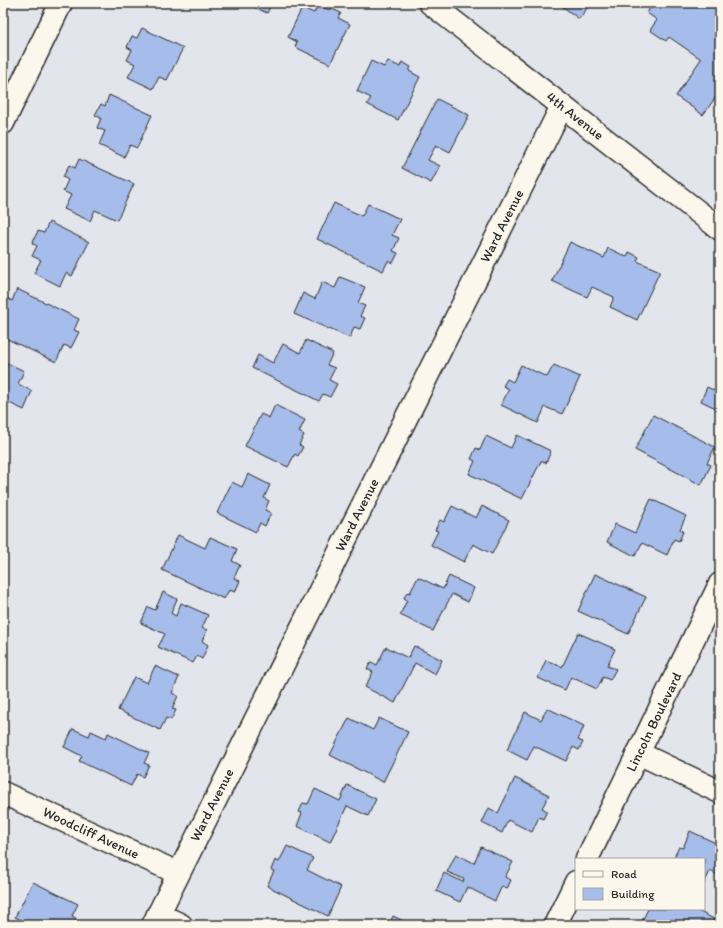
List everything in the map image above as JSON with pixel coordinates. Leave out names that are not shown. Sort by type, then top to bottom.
[{"type":"street","points":[[3,123],[62,3]]},
{"type":"street","name":"4th Avenue","points":[[430,3],[720,229]]},
{"type":"street","name":"Ward Avenue","points":[[155,920],[562,106]]},
{"type":"street","name":"Lincoln Boulevard","points":[[587,858],[720,584]]},
{"type":"street","points":[[638,753],[720,792]]},
{"type":"street","name":"Woodcliff Avenue","points":[[3,793],[178,873]]},
{"type":"street","points":[[555,925],[575,884]]},
{"type":"street","points":[[155,920],[181,925]]},
{"type":"building","points":[[245,3],[272,3],[267,13]]},
{"type":"building","points":[[558,3],[591,3],[579,19]]},
{"type":"building","points":[[653,3],[720,3],[720,91],[703,115],[676,96],[701,59],[669,37],[666,41],[650,30],[657,20],[647,13]]},
{"type":"building","points":[[318,5],[341,13],[338,18],[350,24],[330,64],[295,47],[297,42],[288,37],[302,8],[314,13]]},
{"type":"building","points":[[142,28],[183,48],[167,80],[159,77],[153,89],[128,77],[135,64],[127,60],[132,50],[127,47],[132,36],[137,38]]},
{"type":"building","points":[[371,61],[384,67],[388,61],[400,67],[402,62],[411,67],[409,71],[420,77],[398,120],[367,104],[371,98],[357,91]]},
{"type":"building","points":[[109,95],[152,115],[137,148],[130,145],[124,157],[99,145],[105,131],[97,128],[101,118],[95,115],[101,104],[105,106]]},
{"type":"building","points":[[437,99],[469,115],[450,152],[436,145],[428,160],[440,166],[431,183],[402,168]]},
{"type":"building","points":[[79,159],[134,184],[117,220],[95,210],[90,221],[64,209],[71,195],[63,191],[68,180],[63,177],[69,165],[75,168]]},
{"type":"building","points":[[334,203],[362,216],[368,204],[400,219],[392,235],[399,238],[393,251],[398,253],[393,263],[388,261],[383,271],[317,239]]},
{"type":"building","points":[[49,222],[89,242],[72,276],[66,273],[60,286],[34,273],[41,260],[32,256],[37,246],[32,243],[38,231],[44,233]]},
{"type":"building","points":[[570,242],[604,258],[608,248],[627,257],[629,252],[639,257],[637,261],[660,271],[637,320],[610,307],[614,297],[592,287],[587,297],[552,281]]},
{"type":"building","points":[[340,277],[365,287],[358,303],[365,306],[360,316],[365,318],[360,329],[354,327],[350,338],[294,314],[303,293],[315,299],[322,282],[335,288]]},
{"type":"building","points":[[17,289],[79,319],[74,330],[79,332],[71,348],[64,345],[56,362],[3,337],[3,331],[7,323],[3,321],[3,317],[7,309],[3,306],[7,298],[12,301]]},
{"type":"building","points":[[306,340],[333,353],[327,365],[335,368],[329,380],[337,384],[330,397],[323,394],[319,401],[252,368],[258,355],[273,363],[283,344],[300,353]]},
{"type":"building","points":[[3,361],[24,371],[18,384],[32,391],[24,410],[7,402],[3,412]]},
{"type":"building","points":[[521,365],[547,377],[554,365],[580,377],[562,414],[545,407],[538,423],[501,405],[509,389],[503,386],[507,379],[513,382]]},
{"type":"building","points":[[720,366],[720,376],[716,375]]},
{"type":"building","points":[[707,387],[720,393],[720,410],[701,401]]},
{"type":"building","points":[[275,405],[305,420],[299,432],[304,435],[299,445],[303,447],[298,456],[295,454],[288,467],[245,446],[261,414],[269,418]]},
{"type":"building","points":[[653,415],[715,447],[707,463],[711,465],[701,485],[635,450]]},
{"type":"building","points":[[517,435],[551,451],[546,463],[541,461],[522,499],[469,474],[475,461],[471,459],[476,448],[480,450],[486,436],[511,448]]},
{"type":"building","points":[[248,474],[270,485],[264,498],[269,501],[265,510],[271,513],[265,526],[260,523],[256,532],[217,513],[232,482],[242,487]]},
{"type":"building","points":[[651,499],[686,516],[680,529],[683,532],[679,541],[674,539],[667,555],[642,543],[635,556],[607,542],[615,524],[635,533]]},
{"type":"building","points":[[452,506],[476,518],[482,506],[509,520],[492,554],[473,544],[464,562],[431,545],[438,531],[435,530],[440,520],[444,522]]},
{"type":"building","points":[[178,535],[205,548],[210,537],[237,549],[232,561],[240,565],[234,578],[240,581],[235,592],[229,590],[224,599],[162,570]]},
{"type":"building","points":[[595,574],[646,597],[628,634],[578,611]]},
{"type":"building","points":[[449,576],[474,588],[468,602],[452,594],[433,631],[400,615],[407,600],[404,598],[407,592],[410,593],[418,577],[443,589]]},
{"type":"building","points":[[163,592],[177,599],[171,613],[176,616],[181,603],[208,615],[202,628],[207,630],[202,641],[208,645],[202,659],[197,656],[193,663],[158,647],[165,634],[141,623],[148,607],[155,610]]},
{"type":"building","points":[[578,633],[615,649],[607,666],[616,669],[610,680],[603,677],[597,689],[571,677],[565,690],[538,678],[546,660],[562,667]]},
{"type":"building","points":[[414,646],[442,660],[435,674],[415,663],[395,703],[365,687],[373,672],[367,669],[371,662],[377,665],[386,647],[408,658]]},
{"type":"building","points":[[155,666],[179,677],[172,693],[178,696],[172,709],[176,710],[171,720],[166,718],[160,730],[118,710],[134,677],[147,683]]},
{"type":"building","points":[[547,708],[584,726],[578,740],[583,742],[579,750],[573,747],[566,761],[534,746],[527,760],[507,750],[525,712],[541,720]]},
{"type":"building","points":[[349,718],[373,730],[379,718],[408,732],[383,782],[330,755]]},
{"type":"building","points":[[73,729],[89,736],[91,731],[106,738],[108,733],[149,753],[144,763],[149,765],[143,777],[137,774],[131,786],[79,761],[82,756],[64,747]]},
{"type":"building","points":[[515,778],[549,795],[542,808],[547,811],[543,819],[539,817],[532,832],[508,820],[502,833],[482,823],[489,808],[498,813]]},
{"type":"building","points":[[347,785],[376,799],[368,816],[347,806],[330,842],[297,826],[302,813],[299,812],[303,803],[308,804],[315,789],[340,801]]},
{"type":"building","points":[[690,831],[720,845],[720,876],[710,871],[705,882],[705,858],[675,858],[674,857],[679,847],[683,848]]},
{"type":"building","points":[[287,846],[313,858],[307,870],[341,887],[328,916],[267,886],[274,871],[271,870],[275,860],[279,862]]},
{"type":"building","points":[[481,847],[513,862],[505,877],[511,880],[507,889],[502,886],[495,901],[467,887],[460,902],[436,891],[444,873],[463,882],[464,879],[447,872],[456,854],[474,863]]},
{"type":"building","points":[[33,882],[78,904],[72,916],[76,918],[73,925],[32,925],[15,917]]},
{"type":"building","points":[[648,910],[696,910],[714,919],[711,925],[645,925],[646,923],[642,921]]},
{"type":"building","points":[[393,916],[412,925],[389,925]]},
{"type":"building","points":[[432,919],[444,925],[429,925]]}]
